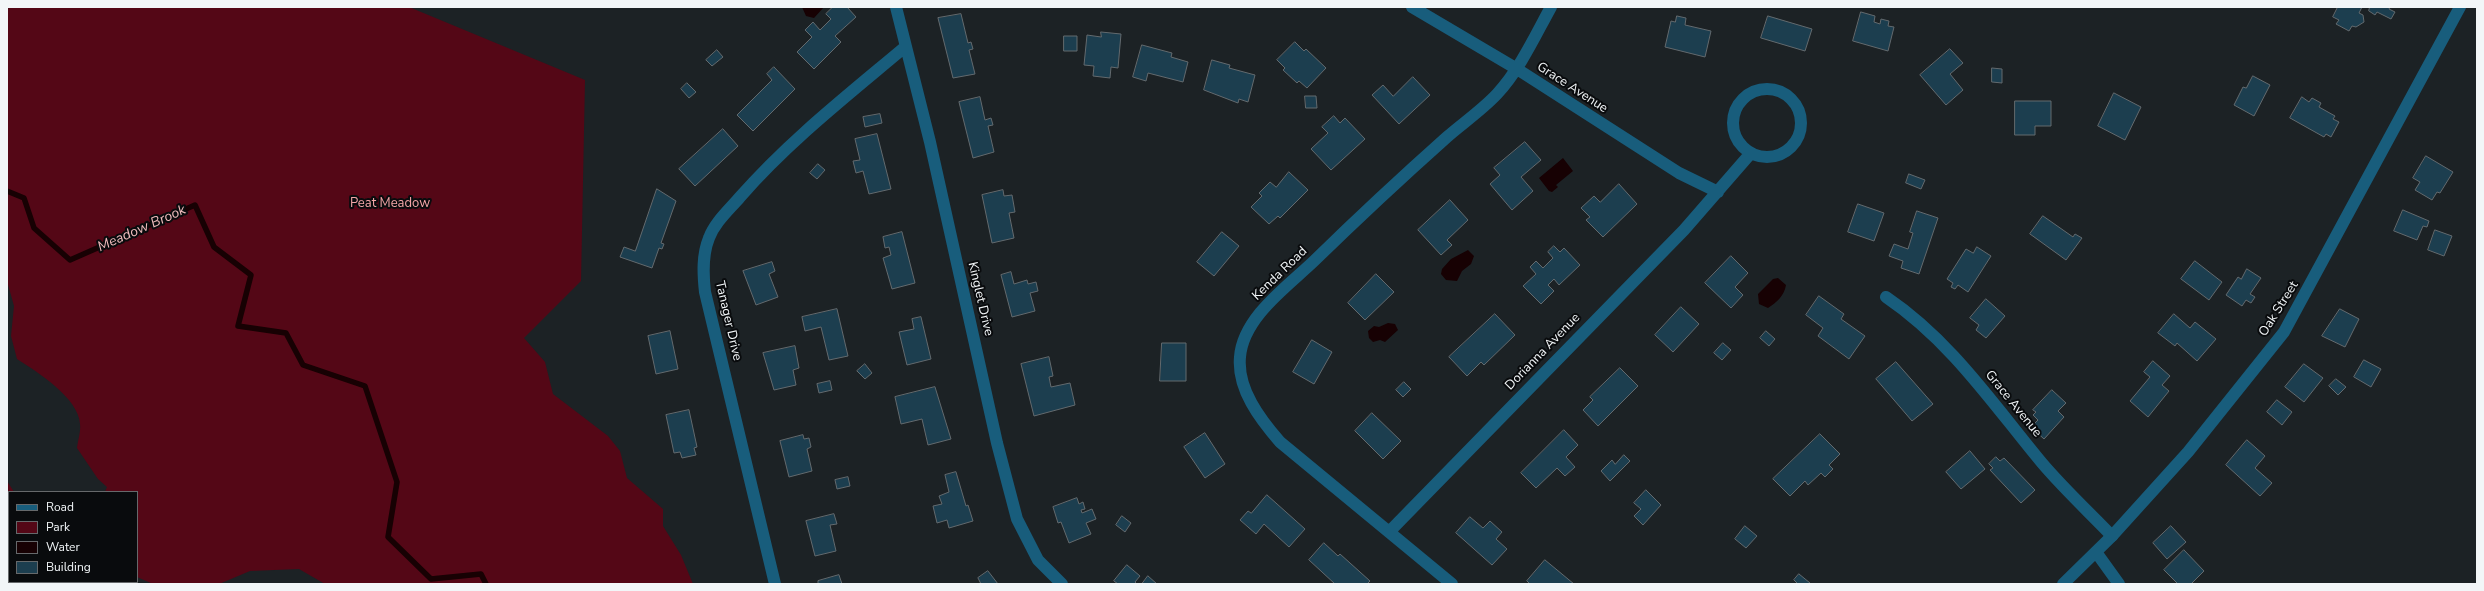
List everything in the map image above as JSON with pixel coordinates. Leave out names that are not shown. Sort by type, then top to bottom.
[{"type":"street","name":"Kinglet Drive","points":[[896,7],[927,130],[997,443],[1017,519],[1032,552],[1050,574],[1062,584]]},
{"type":"street","name":"Grace Avenue","points":[[1412,7],[1517,69],[1679,173],[1718,192]]},
{"type":"street","name":"Kenda Road","points":[[1452,584],[1298,458],[1265,424],[1244,384],[1240,356],[1243,343],[1257,317],[1272,299],[1369,208],[1497,94],[1517,69],[1551,7]]},
{"type":"street","name":"Oak Street","points":[[2063,584],[2112,536],[2188,452],[2284,332],[2460,7]]},
{"type":"street","name":"Tanager Drive","points":[[775,584],[705,292],[703,273],[705,249],[715,226],[758,177],[845,97],[905,47]]},
{"type":"street","points":[[1774,89],[1784,92],[1798,107],[1801,116],[1800,135],[1795,144],[1783,154],[1770,157],[1751,153],[1736,138],[1733,117],[1737,107],[1743,98],[1757,90],[1774,89]]},
{"type":"street","name":"Dorianna Avenue","points":[[1389,532],[1718,192],[1751,153]]},
{"type":"street","name":"Grace Avenue","points":[[1886,297],[1922,323],[1956,357],[2044,465],[2112,536]]},
{"type":"street","points":[[2096,552],[2119,584]]},
{"type":"green space","name":"Peat Meadow","points":[[11,7],[409,7],[585,80],[581,281],[524,338],[545,362],[553,394],[608,436],[620,451],[627,478],[663,509],[663,526],[681,555],[693,584],[325,584],[299,569],[250,571],[219,584],[153,584],[138,577],[138,491],[105,491],[107,487],[98,479],[77,448],[80,433],[78,414],[65,395],[45,378],[17,359],[11,336],[14,306],[7,281],[7,9]]},
{"type":"green space","points":[[7,481],[13,491],[8,491],[7,571]]},
{"type":"water","points":[[802,7],[824,7],[814,18],[806,16]]},
{"type":"water","points":[[1563,158],[1573,171],[1556,185],[1558,187],[1552,192],[1549,191],[1539,178]]},
{"type":"water","points":[[1468,250],[1474,256],[1471,264],[1462,271],[1457,281],[1446,280],[1441,274],[1442,269],[1451,259]]},
{"type":"water","points":[[1778,278],[1786,285],[1782,296],[1768,308],[1759,304],[1758,294],[1773,279]]},
{"type":"water","points":[[1388,323],[1395,324],[1398,330],[1385,342],[1380,340],[1373,342],[1369,338],[1368,331],[1374,326],[1379,327]]},
{"type":"building","points":[[833,7],[847,7],[856,17],[835,36],[841,42],[814,69],[797,52],[812,37],[805,30],[813,22],[820,30],[831,19],[826,14]]},
{"type":"building","points":[[2338,7],[2362,7],[2359,13],[2363,15],[2364,22],[2356,27],[2352,26],[2349,31],[2336,24],[2339,20],[2333,17]]},
{"type":"building","points":[[2370,7],[2390,7],[2389,9],[2395,12],[2391,19],[2377,12],[2375,15],[2369,11]]},
{"type":"building","points":[[1861,12],[1875,16],[1874,22],[1880,24],[1881,19],[1889,21],[1888,26],[1894,27],[1888,51],[1853,41]]},
{"type":"building","points":[[961,14],[968,43],[971,42],[973,49],[969,50],[975,74],[953,78],[938,18]]},
{"type":"building","points":[[1677,16],[1686,18],[1685,25],[1711,31],[1705,57],[1665,47],[1671,21],[1675,22]]},
{"type":"building","points":[[1768,16],[1812,29],[1805,51],[1761,38]]},
{"type":"building","points":[[1101,32],[1121,34],[1118,68],[1111,67],[1110,78],[1093,76],[1094,66],[1084,65],[1087,35],[1101,37]]},
{"type":"building","points":[[1064,36],[1077,36],[1077,51],[1064,51]]},
{"type":"building","points":[[1295,42],[1304,51],[1306,49],[1326,68],[1307,88],[1299,81],[1297,83],[1283,70],[1285,68],[1277,60]]},
{"type":"building","points":[[1142,45],[1172,53],[1171,57],[1188,62],[1183,82],[1148,73],[1146,81],[1133,77]]},
{"type":"building","points":[[1950,49],[1963,63],[1950,74],[1963,90],[1946,105],[1920,75]]},
{"type":"building","points":[[717,50],[723,57],[712,66],[706,60]]},
{"type":"building","points":[[1212,60],[1230,65],[1229,68],[1255,75],[1248,102],[1239,99],[1238,103],[1204,90]]},
{"type":"building","points":[[774,67],[795,89],[753,131],[737,115],[772,80],[767,74]]},
{"type":"building","points":[[1992,68],[2002,69],[2002,83],[1992,82]]},
{"type":"building","points":[[2253,76],[2270,85],[2254,116],[2234,105],[2243,87],[2246,88]]},
{"type":"building","points":[[1413,77],[1430,95],[1399,124],[1372,95],[1383,85],[1393,96]]},
{"type":"building","points":[[687,83],[696,92],[689,98],[681,89]]},
{"type":"building","points":[[2114,93],[2141,107],[2125,140],[2098,126]]},
{"type":"building","points":[[1305,96],[1316,96],[1317,108],[1306,108]]},
{"type":"building","points":[[980,97],[985,120],[991,118],[993,125],[988,126],[994,152],[973,158],[959,102]]},
{"type":"building","points":[[2302,97],[2309,102],[2312,98],[2321,103],[2319,107],[2335,116],[2333,119],[2339,122],[2331,137],[2326,134],[2324,137],[2290,118]]},
{"type":"building","points":[[2015,101],[2051,101],[2051,126],[2035,126],[2035,135],[2015,135]]},
{"type":"building","points":[[880,114],[882,123],[865,127],[863,117]]},
{"type":"building","points":[[1334,116],[1340,123],[1345,118],[1365,139],[1331,170],[1311,149],[1328,133],[1322,127]]},
{"type":"building","points":[[723,129],[738,146],[695,186],[679,169]]},
{"type":"building","points":[[877,134],[891,189],[869,194],[863,171],[856,173],[853,161],[860,160],[855,139]]},
{"type":"building","points":[[1525,142],[1541,160],[1521,177],[1533,191],[1512,210],[1490,184],[1500,175],[1494,168]]},
{"type":"building","points":[[2426,156],[2453,172],[2440,193],[2437,192],[2432,200],[2415,190],[2420,182],[2413,178]]},
{"type":"building","points":[[818,164],[825,170],[817,179],[810,173]]},
{"type":"building","points":[[1289,172],[1308,190],[1280,218],[1278,216],[1269,224],[1251,207],[1262,196],[1259,193],[1270,182],[1276,187]]},
{"type":"building","points":[[1909,174],[1925,180],[1921,189],[1906,183]]},
{"type":"building","points":[[1619,184],[1637,204],[1603,237],[1586,220],[1590,217],[1581,208],[1594,196],[1600,202]]},
{"type":"building","points":[[657,189],[676,201],[661,243],[664,244],[662,249],[659,248],[652,268],[620,257],[624,247],[635,251]]},
{"type":"building","points":[[1003,190],[1004,196],[1012,195],[1015,212],[1009,213],[1014,238],[992,243],[982,195]]},
{"type":"building","points":[[1450,200],[1468,220],[1447,240],[1452,245],[1441,255],[1418,230]]},
{"type":"building","points":[[1858,204],[1884,213],[1874,241],[1848,232]]},
{"type":"building","points":[[2403,210],[2429,221],[2427,227],[2423,226],[2417,240],[2394,231]]},
{"type":"building","points":[[1917,211],[1938,218],[1919,274],[1901,268],[1903,261],[1889,256],[1894,244],[1908,249],[1913,233],[1910,232]]},
{"type":"building","points":[[2043,216],[2073,237],[2075,234],[2082,238],[2066,260],[2030,234]]},
{"type":"building","points":[[2435,230],[2452,236],[2444,256],[2428,250]]},
{"type":"building","points":[[902,232],[915,283],[892,289],[883,258],[891,255],[889,247],[885,248],[883,237]]},
{"type":"building","points":[[1222,232],[1239,246],[1214,276],[1197,262]]},
{"type":"building","points":[[1554,246],[1560,252],[1564,248],[1580,265],[1559,285],[1554,279],[1548,285],[1554,291],[1541,304],[1523,286],[1536,274],[1530,267],[1536,261],[1543,268],[1553,258],[1548,252]]},
{"type":"building","points":[[1977,247],[1991,256],[1968,292],[1958,285],[1955,289],[1951,287],[1953,283],[1947,279],[1966,249],[1973,253]]},
{"type":"building","points":[[1731,256],[1748,273],[1735,287],[1743,295],[1731,308],[1705,283]]},
{"type":"building","points":[[2195,261],[2222,282],[2209,300],[2181,279]]},
{"type":"building","points":[[772,262],[775,271],[769,274],[778,297],[756,305],[743,271]]},
{"type":"building","points":[[2247,269],[2261,278],[2250,294],[2255,297],[2251,303],[2246,300],[2242,306],[2226,295],[2238,277],[2241,279]]},
{"type":"building","points":[[1011,272],[1014,284],[1027,280],[1028,284],[1036,282],[1038,291],[1030,293],[1035,311],[1012,317],[1001,275]]},
{"type":"building","points":[[1376,274],[1394,292],[1365,320],[1348,303]]},
{"type":"building","points":[[1819,296],[1844,314],[1841,319],[1865,336],[1849,359],[1818,336],[1823,328],[1806,315]]},
{"type":"building","points":[[1986,299],[2005,316],[1986,338],[1976,330],[1979,325],[1970,318]]},
{"type":"building","points":[[1681,307],[1699,324],[1673,352],[1655,335]]},
{"type":"building","points":[[837,309],[848,356],[829,360],[821,327],[805,331],[802,317]]},
{"type":"building","points":[[2340,309],[2359,319],[2345,347],[2322,336]]},
{"type":"building","points":[[1495,314],[1515,335],[1484,365],[1481,362],[1467,376],[1449,357]]},
{"type":"building","points":[[2174,314],[2190,328],[2195,322],[2216,339],[2197,361],[2177,343],[2175,346],[2158,333]]},
{"type":"building","points":[[921,317],[931,359],[907,365],[899,332],[914,329],[912,319]]},
{"type":"building","points":[[670,331],[678,369],[656,374],[648,336]]},
{"type":"building","points":[[1766,331],[1775,339],[1769,346],[1760,338]]},
{"type":"building","points":[[1312,340],[1332,352],[1314,384],[1293,372]]},
{"type":"building","points":[[1162,343],[1186,343],[1186,381],[1160,381]]},
{"type":"building","points":[[1723,343],[1731,350],[1722,360],[1714,353]]},
{"type":"building","points":[[795,346],[799,368],[793,370],[796,385],[774,390],[763,353]]},
{"type":"building","points":[[1049,357],[1053,376],[1049,377],[1051,387],[1070,383],[1075,405],[1034,416],[1021,364]]},
{"type":"building","points":[[2364,360],[2381,369],[2371,387],[2354,377]]},
{"type":"building","points":[[2153,361],[2170,376],[2162,385],[2169,391],[2148,417],[2130,401],[2150,377],[2144,372]]},
{"type":"building","points":[[1896,362],[1933,404],[1912,421],[1876,379]]},
{"type":"building","points":[[865,364],[872,373],[865,379],[857,371]]},
{"type":"building","points":[[2304,364],[2323,378],[2304,402],[2285,387]]},
{"type":"building","points":[[1620,368],[1638,386],[1598,426],[1583,410],[1593,400],[1590,397]]},
{"type":"building","points":[[2336,379],[2346,387],[2338,395],[2329,386]]},
{"type":"building","points":[[830,381],[832,390],[819,393],[817,384]]},
{"type":"building","points":[[1404,382],[1411,389],[1403,397],[1396,390]]},
{"type":"building","points":[[935,387],[951,439],[928,445],[922,419],[901,424],[895,397]]},
{"type":"building","points":[[2052,390],[2066,403],[2058,411],[2064,417],[2044,439],[2031,427],[2038,420],[2033,415],[2036,412],[2033,410]]},
{"type":"building","points":[[2277,400],[2292,412],[2282,425],[2267,412]]},
{"type":"building","points":[[689,410],[697,447],[694,448],[696,455],[682,458],[680,452],[674,453],[666,415]]},
{"type":"building","points":[[1372,413],[1401,441],[1383,459],[1355,431]]},
{"type":"building","points":[[1564,430],[1578,445],[1566,457],[1575,467],[1565,476],[1557,468],[1536,488],[1521,473]]},
{"type":"building","points":[[1205,433],[1225,464],[1205,478],[1184,447]]},
{"type":"building","points":[[1820,434],[1840,454],[1829,465],[1833,469],[1825,477],[1821,473],[1808,485],[1805,481],[1790,496],[1773,479]]},
{"type":"building","points":[[803,435],[804,439],[809,438],[811,447],[807,449],[812,471],[789,477],[780,441]]},
{"type":"building","points":[[2247,440],[2265,456],[2255,468],[2272,483],[2260,496],[2226,465]]},
{"type":"building","points":[[1970,451],[1985,469],[1961,489],[1946,472]]},
{"type":"building","points":[[1624,455],[1630,461],[1610,481],[1601,471],[1612,460],[1615,464]]},
{"type":"building","points":[[1996,457],[2000,461],[2004,458],[2035,490],[2021,503],[1990,470],[1993,468],[1989,464]]},
{"type":"building","points":[[956,472],[966,506],[968,505],[973,521],[949,528],[947,520],[937,523],[933,506],[942,504],[939,496],[949,492],[945,475]]},
{"type":"building","points":[[848,477],[850,486],[837,489],[835,480]]},
{"type":"building","points":[[1646,490],[1661,505],[1643,525],[1634,516],[1641,509],[1634,503]]},
{"type":"building","points":[[1267,495],[1305,529],[1289,547],[1264,524],[1256,534],[1240,520],[1248,511],[1251,513]]},
{"type":"building","points":[[1077,498],[1079,504],[1083,502],[1085,509],[1081,510],[1082,513],[1092,509],[1096,519],[1086,523],[1091,534],[1069,543],[1061,522],[1058,523],[1053,507]]},
{"type":"building","points":[[834,514],[837,524],[830,525],[836,551],[815,556],[806,521]]},
{"type":"building","points":[[1122,516],[1131,523],[1125,532],[1116,525]]},
{"type":"building","points":[[1470,517],[1483,528],[1490,521],[1502,532],[1496,539],[1507,549],[1492,565],[1456,533]]},
{"type":"building","points":[[1745,526],[1757,536],[1746,548],[1735,539]]},
{"type":"building","points":[[2171,526],[2186,542],[2167,559],[2153,543]]},
{"type":"building","points":[[1324,543],[1338,556],[1340,554],[1370,581],[1367,584],[1335,584],[1309,560]]},
{"type":"building","points":[[2184,550],[2204,571],[2191,584],[2178,584],[2164,570]]},
{"type":"building","points":[[1545,560],[1574,584],[1530,584],[1527,581]]},
{"type":"building","points":[[1127,565],[1140,576],[1135,582],[1137,584],[1118,584],[1114,581]]},
{"type":"building","points":[[988,571],[998,584],[981,584],[978,578]]},
{"type":"building","points":[[1799,574],[1810,583],[1798,584],[1794,580]]},
{"type":"building","points":[[839,575],[842,584],[818,584],[818,581]]},
{"type":"building","points":[[1148,576],[1157,584],[1142,584]]},
{"type":"waterway","name":"Meadow Brook","points":[[7,191],[24,198],[34,228],[70,260],[195,205],[214,247],[251,275],[238,326],[286,333],[303,365],[365,386],[397,482],[388,537],[431,579],[481,574],[486,584]]}]
